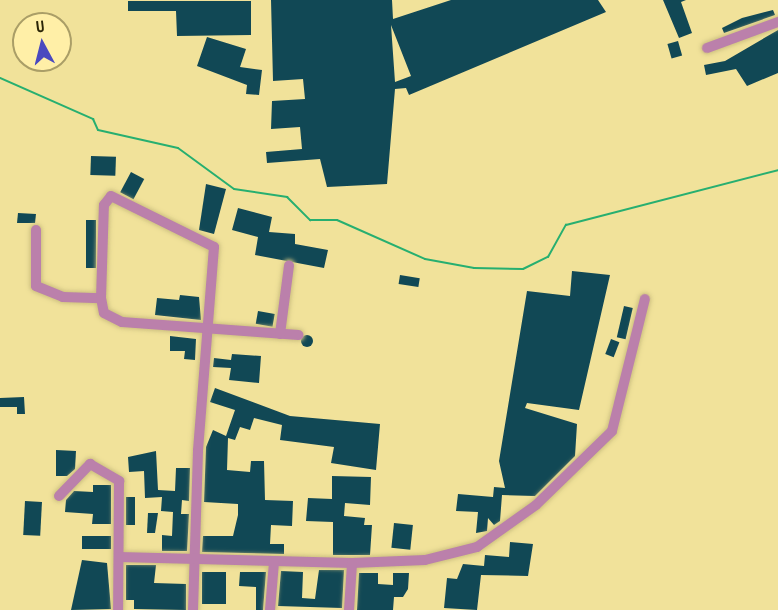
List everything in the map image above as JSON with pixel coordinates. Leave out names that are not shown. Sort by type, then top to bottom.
[{"type":"street","points":[[707,48],[778,22]]},
{"type":"street","points":[[193,610],[198,451],[209,327],[216,259],[211,243],[111,196],[104,205],[101,298],[104,313],[122,322],[209,327],[299,335]]},
{"type":"street","points":[[36,230],[38,291],[101,298]]},
{"type":"street","points":[[280,334],[289,266]]},
{"type":"street","points":[[119,558],[352,563],[434,558],[477,547],[573,472],[612,431],[645,299]]},
{"type":"street","points":[[59,496],[90,464],[119,481],[118,610]]},
{"type":"street","points":[[270,610],[274,562]]},
{"type":"street","points":[[349,610],[352,563]]},
{"type":"building","points":[[271,0],[392,0],[393,19],[451,0],[598,0],[606,12],[409,95],[406,88],[395,89],[387,184],[327,187],[320,159],[267,163],[266,152],[302,149],[300,127],[271,129],[272,101],[305,99],[303,79],[273,81]],"holes":[[[391,25],[411,76],[395,82]]]},
{"type":"building","points":[[663,0],[686,0],[681,2],[692,33],[679,38]]},
{"type":"building","points":[[128,1],[251,1],[251,35],[177,36],[176,11],[128,11]]},
{"type":"building","points":[[773,10],[775,15],[724,33],[722,28],[742,18]]},
{"type":"building","points":[[778,30],[778,73],[747,86],[736,69],[706,75],[704,65],[725,61]]},
{"type":"building","points":[[207,37],[246,49],[240,67],[262,70],[259,95],[246,94],[247,85],[197,66]]},
{"type":"building","points":[[678,41],[682,55],[672,58],[667,44]]},
{"type":"building","points":[[91,156],[116,157],[115,176],[90,175]]},
{"type":"building","points":[[131,172],[144,179],[133,199],[120,192]]},
{"type":"building","points":[[206,184],[226,189],[214,234],[199,230]]},
{"type":"building","points":[[238,208],[272,217],[269,232],[295,234],[295,244],[328,250],[324,268],[255,255],[258,237],[232,230]]},
{"type":"building","points":[[18,213],[36,214],[35,223],[17,223]]},
{"type":"building","points":[[86,220],[96,220],[96,268],[86,268]]},
{"type":"building","points":[[572,271],[610,275],[579,410],[527,403],[525,408],[577,424],[575,456],[535,496],[502,495],[500,521],[494,525],[488,518],[487,531],[476,533],[478,512],[456,511],[458,494],[493,497],[494,487],[505,488],[499,461],[527,291],[570,296]]},
{"type":"building","points":[[400,275],[420,278],[418,287],[399,284]]},
{"type":"building","points":[[180,295],[199,297],[201,320],[155,315],[157,298],[179,300]]},
{"type":"building","points":[[624,306],[633,308],[626,339],[617,337]]},
{"type":"building","points":[[258,311],[275,314],[272,327],[256,324]]},
{"type":"building","points":[[309,335],[313,341],[309,347],[305,347],[301,339]]},
{"type":"building","points":[[170,336],[196,339],[195,360],[184,359],[185,351],[170,351]]},
{"type":"building","points":[[611,339],[619,342],[614,357],[605,354]]},
{"type":"building","points":[[232,354],[261,356],[259,383],[229,380],[231,368],[213,367],[214,358],[231,360]]},
{"type":"building","points":[[215,388],[290,416],[380,424],[376,470],[331,463],[334,447],[280,440],[282,425],[254,418],[250,430],[240,427],[235,440],[228,438],[227,470],[250,472],[251,461],[264,461],[265,500],[293,501],[292,526],[271,525],[270,544],[284,544],[284,554],[202,552],[203,536],[233,536],[238,515],[238,504],[204,502],[206,447],[213,430],[226,436],[235,410],[210,402]]},
{"type":"building","points":[[24,397],[25,414],[17,414],[17,407],[0,407],[0,398]]},
{"type":"building","points":[[56,450],[76,451],[75,469],[67,476],[56,476]]},
{"type":"building","points":[[156,451],[158,490],[175,491],[176,468],[190,468],[189,501],[182,500],[181,514],[189,514],[187,551],[162,551],[162,535],[172,536],[173,512],[161,511],[162,497],[145,498],[144,471],[129,472],[128,457]]},
{"type":"building","points":[[332,476],[371,477],[370,505],[345,503],[344,516],[365,518],[364,525],[372,525],[370,555],[333,555],[333,522],[306,521],[308,498],[332,499]]},
{"type":"building","points":[[93,485],[111,485],[111,524],[92,524],[93,514],[65,512],[66,500],[74,491],[93,492]]},
{"type":"building","points":[[126,497],[135,497],[135,525],[126,525]]},
{"type":"building","points":[[25,501],[42,502],[40,536],[23,535]]},
{"type":"building","points":[[148,513],[158,513],[155,533],[147,533]]},
{"type":"building","points":[[394,523],[413,525],[410,550],[391,548]]},
{"type":"building","points":[[82,536],[111,536],[111,549],[82,549]]},
{"type":"building","points":[[510,542],[533,544],[528,576],[481,575],[477,610],[444,608],[447,578],[457,579],[463,564],[484,566],[485,555],[509,557]]},
{"type":"building","points":[[82,560],[107,563],[111,609],[71,610]]},
{"type":"building","points":[[126,565],[156,565],[154,583],[186,584],[186,610],[134,609],[134,600],[126,600]]},
{"type":"building","points":[[319,570],[344,570],[342,608],[278,606],[281,571],[303,572],[302,598],[315,599]]},
{"type":"building","points":[[202,572],[226,572],[226,604],[202,604]]},
{"type":"building","points":[[240,572],[266,572],[263,610],[256,610],[256,587],[239,586]]},
{"type":"building","points":[[359,573],[378,573],[378,584],[393,585],[393,573],[409,573],[408,589],[403,597],[394,597],[393,610],[357,610]]},
{"type":"waterway","points":[[0,78],[93,119],[98,130],[178,148],[234,189],[287,197],[310,220],[337,220],[425,259],[474,268],[523,269],[548,257],[566,225],[778,170]]}]
